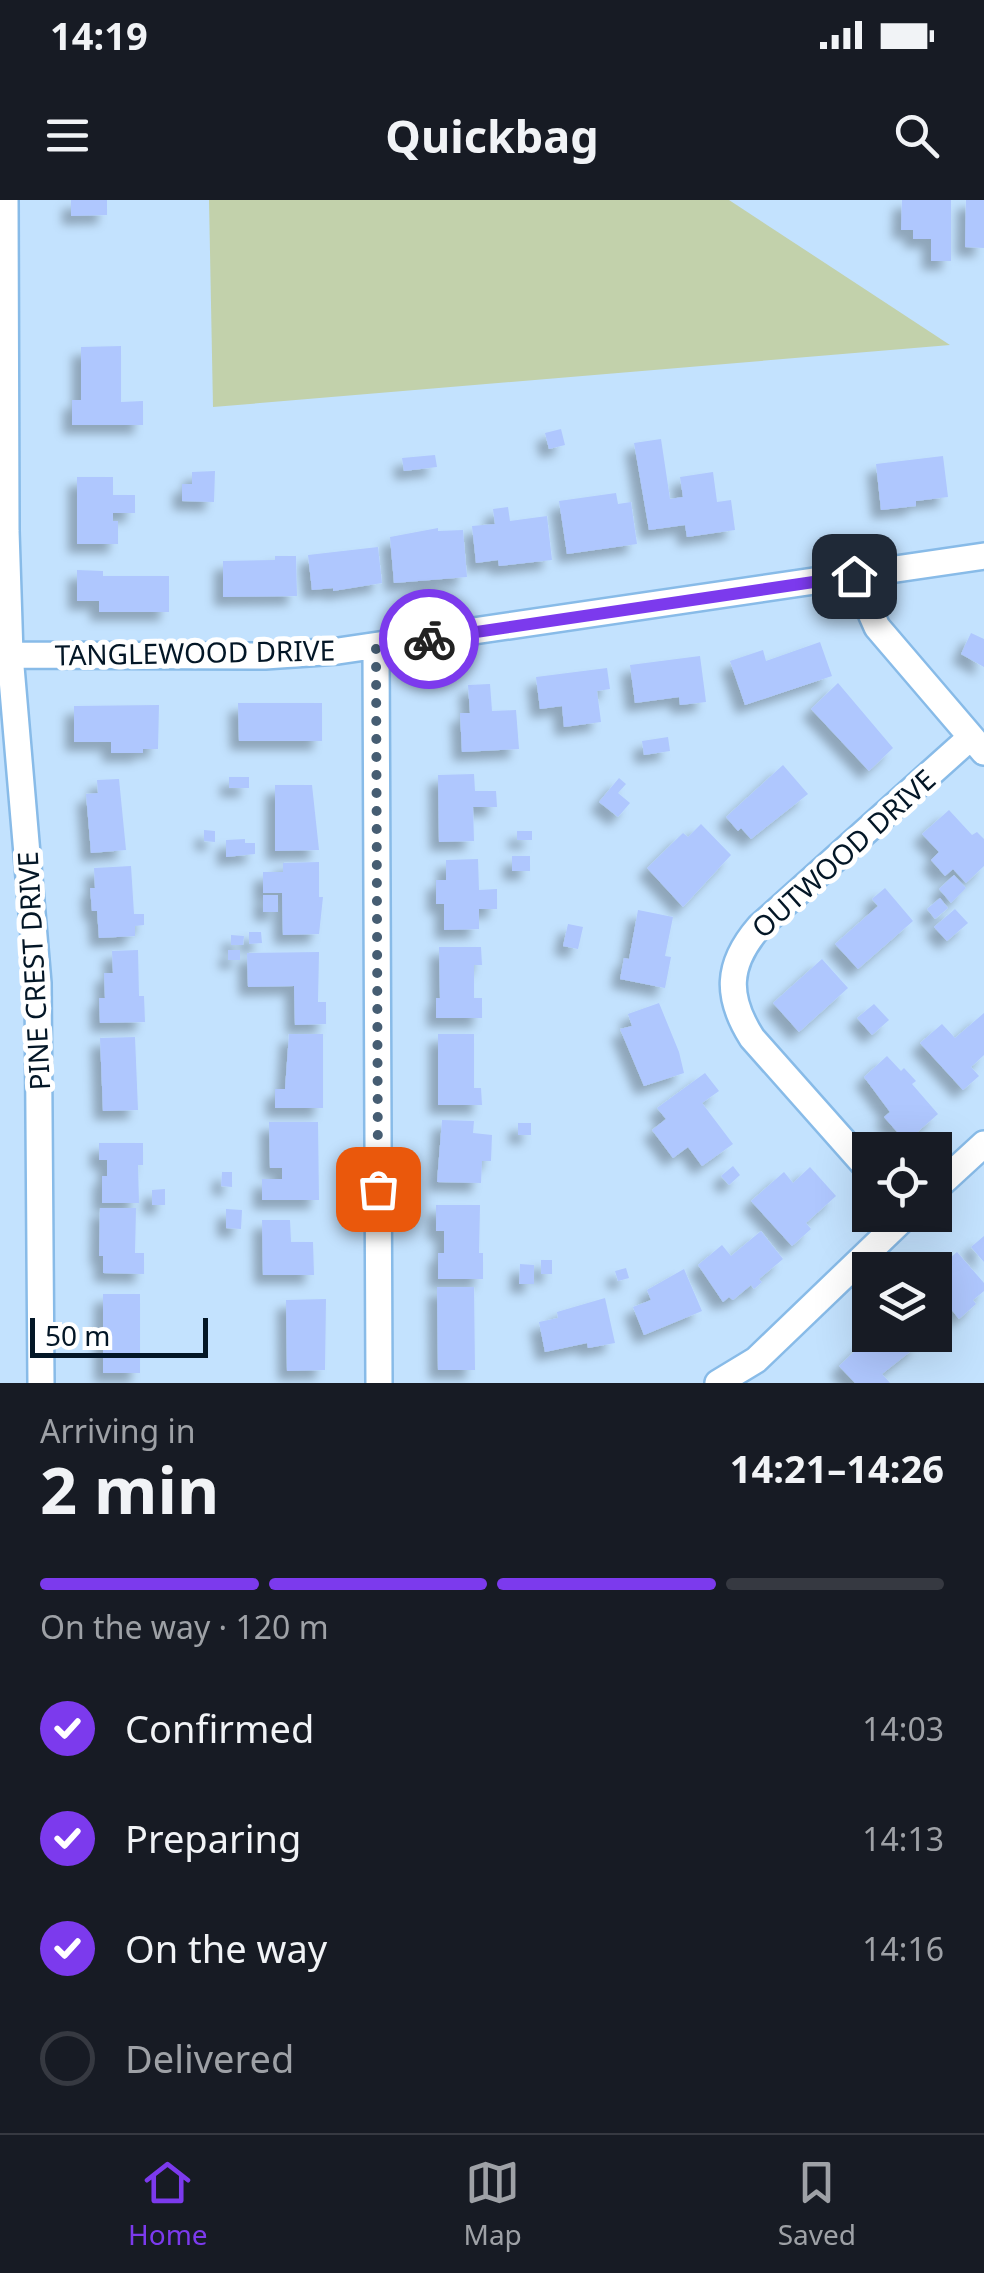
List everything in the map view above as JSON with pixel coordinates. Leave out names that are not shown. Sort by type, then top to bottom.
[{"type":"street","name":"PINE CREST DRIVE","points":[[6,200],[2,269],[5,655],[38,983],[41,1383]]},
{"type":"street","name":"TANGLEWOOD DRIVE","points":[[5,655],[265,656],[376,646],[984,556]]},
{"type":"street","points":[[854,576],[877,626],[978,745]]},
{"type":"street","points":[[376,646],[379,1383]]},
{"type":"street","name":"OUTWOOD DRIVE","points":[[852,1151],[752,1038],[738,1016],[732,991],[735,965],[759,927],[978,745]]},
{"type":"street","points":[[952,1174],[984,1144]]},
{"type":"street","points":[[718,1383],[756,1360],[889,1232]]},
{"type":"green space","points":[[209,200],[729,200],[950,345],[213,407]]},
{"type":"building","points":[[71,200],[107,200],[107,215],[71,216]]},
{"type":"building","points":[[902,200],[951,200],[951,261],[931,261],[931,239],[913,239],[913,230],[901,230]]},
{"type":"building","points":[[966,200],[984,200],[984,248],[965,247]]},
{"type":"building","points":[[121,346],[121,402],[143,401],[143,425],[72,425],[72,400],[81,400],[81,347]]},
{"type":"building","points":[[561,429],[565,445],[549,449],[545,433]]},
{"type":"building","points":[[661,439],[670,499],[683,497],[680,477],[713,472],[717,502],[731,500],[735,530],[687,537],[685,525],[649,530],[634,443]]},
{"type":"building","points":[[435,455],[437,467],[404,471],[402,458]]},
{"type":"building","points":[[943,456],[948,497],[881,510],[876,464]]},
{"type":"building","points":[[215,471],[214,502],[182,501],[182,484],[192,484],[192,472]]},
{"type":"building","points":[[77,477],[113,477],[113,495],[135,495],[135,513],[113,513],[113,521],[118,521],[118,544],[77,544]]},
{"type":"building","points":[[616,493],[618,504],[631,502],[637,544],[567,554],[559,501]]},
{"type":"building","points":[[508,507],[510,521],[547,516],[552,560],[499,566],[498,560],[476,563],[472,526],[495,524],[493,509]]},
{"type":"building","points":[[438,528],[463,530],[467,577],[394,583],[390,537]]},
{"type":"building","points":[[378,547],[382,583],[333,591],[312,590],[308,555]]},
{"type":"building","points":[[275,556],[296,556],[297,596],[223,597],[223,561],[275,560]]},
{"type":"building","points":[[77,570],[103,571],[103,576],[169,576],[169,612],[99,612],[99,601],[77,601]]},
{"type":"building","points":[[971,633],[984,639],[984,667],[961,654]]},
{"type":"building","points":[[820,642],[832,676],[745,705],[730,661],[763,650],[766,661]]},
{"type":"building","points":[[700,656],[706,702],[680,705],[679,697],[635,703],[630,665]]},
{"type":"building","points":[[607,668],[610,689],[597,691],[601,722],[564,727],[562,706],[540,709],[536,677]]},
{"type":"building","points":[[838,683],[893,748],[869,771],[811,709]]},
{"type":"building","points":[[490,684],[492,711],[516,710],[519,749],[462,752],[460,713],[470,713],[468,685]]},
{"type":"building","points":[[238,703],[322,703],[322,741],[239,741]]},
{"type":"building","points":[[159,705],[158,749],[111,753],[111,742],[74,742],[74,706]]},
{"type":"building","points":[[668,737],[670,751],[644,755],[642,741]]},
{"type":"building","points":[[783,765],[808,794],[751,839],[726,817]]},
{"type":"building","points":[[474,774],[475,791],[496,791],[497,807],[473,807],[474,841],[439,842],[438,775]]},
{"type":"building","points":[[229,777],[249,777],[249,788],[229,788]]},
{"type":"building","points":[[619,778],[626,784],[618,793],[630,803],[618,817],[599,802]]},
{"type":"building","points":[[119,779],[126,850],[91,853],[86,794],[98,793],[97,780]]},
{"type":"building","points":[[275,785],[312,785],[319,850],[275,851]]},
{"type":"building","points":[[949,810],[972,835],[977,832],[984,839],[984,866],[966,883],[953,869],[945,876],[931,860],[939,852],[922,834]]},
{"type":"building","points":[[701,824],[731,855],[683,907],[647,868],[683,833],[688,837]]},
{"type":"building","points":[[204,830],[215,831],[215,842],[204,841]]},
{"type":"building","points":[[517,831],[532,831],[532,840],[517,840]]},
{"type":"building","points":[[245,839],[245,843],[255,843],[255,854],[226,857],[226,840]]},
{"type":"building","points":[[512,856],[530,856],[530,871],[512,871]]},
{"type":"building","points":[[478,859],[479,890],[497,889],[497,909],[479,909],[479,929],[444,930],[444,904],[436,904],[436,880],[446,880],[446,860]]},
{"type":"building","points":[[319,862],[319,897],[323,897],[319,934],[283,935],[282,893],[263,893],[263,872],[283,872],[283,863]]},
{"type":"building","points":[[131,866],[134,914],[144,914],[144,925],[135,926],[135,936],[99,938],[90,888],[95,888],[94,868]]},
{"type":"building","points":[[954,875],[966,888],[951,903],[939,889]]},
{"type":"building","points":[[885,888],[913,921],[858,969],[835,944],[878,906],[872,899]]},
{"type":"building","points":[[263,895],[278,895],[278,912],[263,912]]},
{"type":"building","points":[[940,898],[948,908],[935,919],[927,909]]},
{"type":"building","points":[[955,909],[968,923],[947,941],[934,927]]},
{"type":"building","points":[[638,910],[673,917],[665,956],[671,957],[665,988],[620,979],[624,958],[629,959]]},
{"type":"building","points":[[568,924],[583,927],[578,949],[563,946]]},
{"type":"building","points":[[249,932],[261,932],[262,943],[249,944]]},
{"type":"building","points":[[231,935],[244,936],[243,945],[231,945]]},
{"type":"building","points":[[439,947],[481,947],[482,965],[474,965],[474,998],[482,998],[482,1018],[436,1018],[436,998],[440,998]]},
{"type":"building","points":[[138,950],[139,996],[144,996],[145,1022],[100,1023],[99,998],[105,998],[104,973],[113,973],[112,951]]},
{"type":"building","points":[[228,950],[240,950],[240,960],[228,960]]},
{"type":"building","points":[[319,952],[318,1002],[326,1002],[326,1024],[295,1025],[294,986],[248,987],[247,953]]},
{"type":"building","points":[[822,959],[848,988],[799,1032],[773,1003]]},
{"type":"building","points":[[659,1003],[684,1073],[644,1086],[620,1029],[632,1026],[628,1014]]},
{"type":"building","points":[[874,1004],[889,1020],[872,1035],[857,1018]]},
{"type":"building","points":[[984,1013],[984,1055],[971,1067],[979,1076],[963,1090],[920,1043],[942,1024],[955,1038]]},
{"type":"building","points":[[289,1034],[323,1034],[323,1108],[275,1108],[275,1089],[285,1089]]},
{"type":"building","points":[[438,1034],[474,1034],[474,1088],[481,1088],[482,1105],[438,1105]]},
{"type":"building","points":[[135,1037],[138,1110],[103,1111],[100,1038]]},
{"type":"building","points":[[887,1056],[916,1081],[912,1084],[938,1114],[917,1132],[897,1132],[884,1117],[890,1112],[864,1077]]},
{"type":"building","points":[[705,1073],[719,1091],[702,1103],[733,1144],[702,1166],[688,1147],[673,1158],[652,1130],[666,1119],[657,1108]]},
{"type":"building","points":[[442,1120],[474,1121],[473,1133],[492,1135],[491,1161],[482,1161],[481,1183],[437,1182]]},
{"type":"building","points":[[269,1122],[318,1122],[319,1200],[262,1200],[262,1179],[282,1179],[282,1168],[270,1168]]},
{"type":"building","points":[[518,1123],[531,1123],[531,1135],[518,1135]]},
{"type":"building","points":[[99,1143],[143,1143],[143,1165],[138,1165],[139,1203],[102,1203],[102,1176],[107,1176],[107,1160],[99,1160]]},
{"type":"building","points":[[733,1166],[740,1175],[729,1185],[721,1176]]},
{"type":"building","points":[[810,1167],[836,1196],[806,1223],[811,1229],[792,1246],[751,1201],[784,1172],[793,1183]]},
{"type":"building","points":[[222,1172],[232,1172],[232,1187],[221,1186]]},
{"type":"building","points":[[165,1189],[165,1205],[152,1205],[152,1190]]},
{"type":"building","points":[[436,1205],[480,1205],[483,1279],[438,1279],[438,1253],[444,1253],[444,1231],[436,1231]]},
{"type":"building","points":[[100,1208],[136,1208],[135,1253],[144,1253],[144,1274],[103,1273],[103,1256],[99,1256]]},
{"type":"building","points":[[226,1209],[242,1210],[241,1229],[226,1228]]},
{"type":"building","points":[[262,1220],[290,1220],[291,1242],[313,1242],[314,1275],[263,1275]]},
{"type":"building","points":[[761,1231],[783,1259],[759,1279],[762,1282],[754,1289],[751,1285],[733,1300],[729,1297],[723,1302],[698,1265],[722,1245],[731,1256]]},
{"type":"building","points":[[984,1236],[984,1262],[971,1247]]},
{"type":"building","points":[[957,1252],[984,1283],[984,1291],[973,1300],[976,1304],[959,1319],[952,1310],[952,1256]]},
{"type":"building","points":[[541,1260],[552,1260],[552,1274],[541,1274]]},
{"type":"building","points":[[520,1264],[534,1265],[534,1284],[519,1284]]},
{"type":"building","points":[[626,1268],[629,1278],[618,1281],[615,1271]]},
{"type":"building","points":[[684,1269],[702,1311],[644,1335],[633,1307],[651,1300],[647,1290]]},
{"type":"building","points":[[437,1287],[474,1287],[475,1370],[438,1370]]},
{"type":"building","points":[[103,1294],[140,1294],[140,1373],[103,1373]]},
{"type":"building","points":[[605,1298],[615,1343],[588,1348],[587,1343],[545,1352],[539,1322],[558,1318],[557,1312]]},
{"type":"building","points":[[326,1299],[325,1370],[287,1371],[286,1300]]},
{"type":"building","points":[[854,1352],[910,1352],[882,1374],[890,1383],[855,1383],[839,1366]]},
{"type":"way so far","points":[[378,1189],[376,646],[429,639]]},
{"type":"route","points":[[429,639],[854,576]]}]
